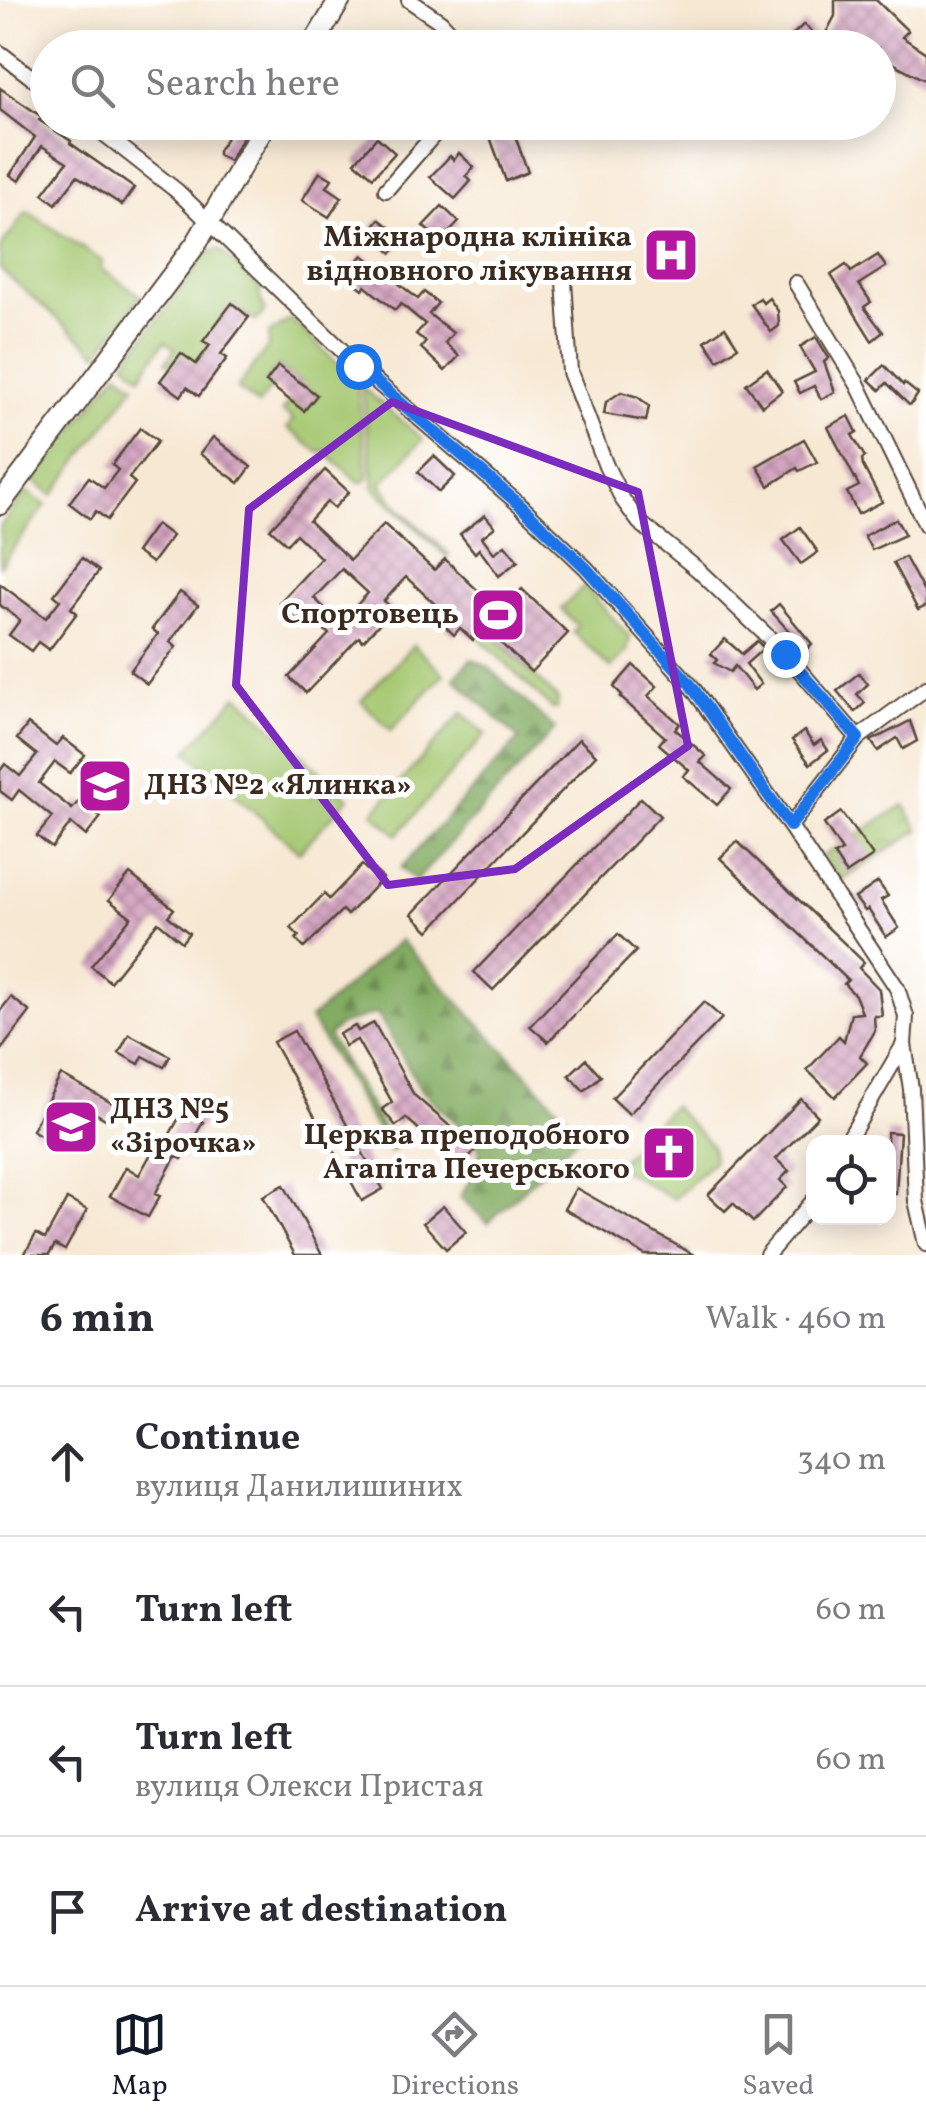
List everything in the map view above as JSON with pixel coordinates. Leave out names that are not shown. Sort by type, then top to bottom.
[{"type":"street","points":[[322,30],[340,0]]},
{"type":"street","points":[[409,0],[447,30]]},
{"type":"street","points":[[0,54],[30,76]]},
{"type":"street","points":[[112,140],[178,192],[358,366],[520,505],[586,568],[690,684],[897,988],[906,1016],[904,1044],[916,1201],[926,1244]]},
{"type":"street","points":[[0,504],[111,360],[210,222],[257,140]]},
{"type":"street","points":[[386,190],[429,140]]},
{"type":"street","points":[[564,281],[570,372],[623,500],[640,522],[697,569],[785,654],[858,738]]},
{"type":"street","points":[[796,283],[858,385],[926,525]]},
{"type":"street","points":[[790,826],[858,738],[926,688]]},
{"type":"street","points":[[851,1135],[904,1044]]},
{"type":"street","points":[[768,1255],[806,1210]]},
{"type":"highlighted area","points":[[392,402],[638,492],[688,746],[515,869],[388,885],[236,685],[249,509]]},
{"type":"green space","points":[[27,211],[103,262],[100,268],[141,296],[98,354],[0,269],[0,248]]},
{"type":"green space","points":[[219,249],[262,291],[259,294],[265,311],[256,321],[232,304],[204,341],[210,345],[196,364],[172,366],[166,362],[175,349],[165,341],[141,376],[125,362],[208,253]]},
{"type":"green space","points":[[291,319],[357,382],[368,478],[364,482],[287,428],[293,420],[282,411],[290,401],[304,411],[316,395],[278,366],[266,382],[272,387],[258,405],[237,388],[269,346],[269,334]]},
{"type":"green space","points":[[118,372],[135,385],[53,495],[34,481]]},
{"type":"green space","points":[[362,387],[423,439],[381,484],[401,510],[449,554],[447,557],[374,488]]},
{"type":"green space","points":[[26,492],[46,505],[0,566],[0,526]]},
{"type":"green space","points":[[584,586],[630,637],[627,651],[611,668],[573,632],[578,626],[561,609]]},
{"type":"green space","points":[[485,628],[558,699],[557,708],[553,709],[477,636]]},
{"type":"green space","points":[[413,645],[444,674],[391,730],[361,701]]},
{"type":"green space","points":[[471,659],[488,667],[555,729],[416,881],[401,868],[519,739],[454,678]]},
{"type":"green space","points":[[238,695],[349,798],[299,852],[187,751]]},
{"type":"green space","points":[[462,713],[486,734],[397,835],[373,813]]},
{"type":"green space","points":[[904,805],[919,830],[840,881],[823,856]]},
{"type":"green space","points":[[400,940],[582,1133],[488,1223],[460,1197],[480,1151],[474,1139],[421,1090],[377,1013],[340,1025],[328,1036],[395,1148],[390,1152],[310,1019]]},
{"type":"green space","points":[[672,1106],[712,1146],[714,1160],[674,1199],[618,1163]]},
{"type":"building","points":[[835,0],[876,0],[908,31],[902,37],[926,53],[926,81],[896,65],[896,30],[827,30],[835,16]]},
{"type":"building","points":[[0,88],[30,109],[30,133],[0,110]]},
{"type":"building","points":[[33,140],[69,140],[134,188],[122,205],[77,176],[56,204],[43,194],[67,162],[42,146],[19,181],[10,175]]},
{"type":"building","points":[[225,140],[241,140],[229,161],[218,151]]},
{"type":"building","points":[[374,140],[380,140],[395,153],[373,177],[355,162]]},
{"type":"building","points":[[491,140],[516,140],[528,172],[506,181]]},
{"type":"building","points":[[459,153],[474,167],[466,176],[471,181],[455,199],[430,177],[450,156],[454,160]]},
{"type":"building","points":[[320,172],[332,179],[327,187],[342,197],[329,217],[302,200]]},
{"type":"building","points":[[442,206],[459,222],[440,242],[423,226]]},
{"type":"building","points":[[379,219],[404,239],[392,253],[369,232]]},
{"type":"building","points":[[363,255],[418,299],[424,292],[438,303],[429,314],[453,333],[445,343],[459,356],[445,371],[421,348],[426,342],[416,334],[425,324],[401,304],[395,310],[349,278],[353,273],[350,270]]},
{"type":"building","points":[[878,255],[886,267],[859,284],[871,302],[864,307],[883,332],[872,341],[831,275],[846,265],[851,272]]},
{"type":"building","points":[[760,298],[763,303],[769,298],[778,311],[779,326],[771,332],[751,304]]},
{"type":"building","points":[[232,303],[249,317],[221,354],[227,358],[199,396],[187,387],[181,396],[160,381],[181,353],[196,364],[210,345],[203,341]]},
{"type":"building","points":[[725,327],[738,347],[718,360],[705,341]]},
{"type":"building","points":[[816,337],[829,358],[824,362],[835,392],[821,399],[814,386],[800,393],[794,382],[815,372],[800,347]]},
{"type":"building","points":[[884,365],[918,394],[912,403],[909,405],[887,383],[880,390],[869,380]]},
{"type":"building","points":[[278,366],[317,395],[304,411],[266,382]]},
{"type":"building","points":[[767,369],[782,391],[762,406],[746,384]]},
{"type":"building","points":[[621,392],[638,397],[649,406],[646,421],[604,414],[606,402]]},
{"type":"building","points":[[849,416],[857,432],[852,435],[865,457],[863,466],[882,502],[858,514],[847,492],[859,486],[828,427]]},
{"type":"building","points":[[140,428],[158,441],[129,478],[135,483],[107,520],[96,511],[90,519],[69,503],[89,477],[104,488],[118,470],[112,465]]},
{"type":"building","points":[[213,437],[251,467],[239,483],[200,454]]},
{"type":"building","points":[[804,439],[817,462],[799,471],[797,468],[769,486],[757,466]]},
{"type":"building","points":[[434,456],[455,476],[439,492],[418,472]]},
{"type":"building","points":[[325,470],[349,492],[334,508],[327,502],[309,521],[350,560],[384,524],[434,570],[445,559],[500,612],[522,589],[568,633],[531,672],[485,628],[473,640],[460,628],[454,635],[445,626],[451,619],[406,577],[384,601],[393,609],[363,641],[359,637],[306,693],[289,677],[329,634],[305,611],[297,620],[279,603],[321,558],[296,534],[287,544],[270,529]],"holes":[[[342,569],[368,593],[340,623],[314,598]]]},
{"type":"building","points":[[485,515],[495,527],[482,537],[494,553],[505,545],[518,561],[499,576],[479,549],[475,553],[460,534]]},
{"type":"building","points":[[896,519],[905,535],[872,550],[864,536]]},
{"type":"building","points":[[156,524],[172,536],[152,563],[136,552]]},
{"type":"building","points":[[800,527],[818,552],[801,564],[783,540]]},
{"type":"building","points":[[905,557],[926,596],[926,606],[918,610],[893,563]]},
{"type":"building","points":[[82,558],[99,571],[71,608],[77,613],[49,650],[38,642],[31,651],[9,635],[20,620],[0,605],[0,584],[46,618],[60,600],[54,595]]},
{"type":"building","points":[[180,592],[198,605],[170,642],[176,647],[147,684],[130,671],[158,634],[152,629]]},
{"type":"building","points":[[779,604],[812,644],[806,650],[771,611]]},
{"type":"building","points":[[725,639],[742,654],[757,641],[764,648],[746,664],[761,684],[754,690],[735,666],[730,672],[714,663],[717,660],[711,654]]},
{"type":"building","points":[[633,665],[657,686],[648,696],[680,724],[675,729],[706,756],[700,762],[731,789],[717,805],[683,776],[689,770],[659,744],[665,737],[614,687]]},
{"type":"building","points":[[859,673],[868,684],[857,694],[865,703],[855,712],[837,691]]},
{"type":"building","points":[[910,721],[917,741],[903,749],[897,738],[878,751],[871,741]]},
{"type":"building","points":[[28,724],[56,746],[63,738],[85,755],[70,773],[55,762],[39,783],[72,809],[80,800],[101,817],[86,836],[71,823],[52,848],[37,836],[52,817],[19,790],[12,800],[0,791],[0,771],[5,764],[20,776],[37,755],[17,739]]},
{"type":"building","points":[[804,731],[814,745],[821,740],[828,750],[810,764],[792,740]]},
{"type":"building","points":[[579,739],[596,755],[429,931],[412,914]]},
{"type":"building","points":[[641,798],[660,816],[493,990],[474,972]]},
{"type":"building","points":[[841,812],[873,856],[846,874],[834,855],[842,851],[824,824]]},
{"type":"building","points":[[737,841],[864,962],[859,968],[879,989],[882,1016],[874,1016],[875,1031],[860,1056],[867,1063],[835,1097],[807,1070],[839,1036],[844,1041],[851,1014],[862,1013],[855,995],[844,984],[848,980],[720,858]]},
{"type":"building","points":[[362,865],[383,878],[347,915],[342,910],[304,948],[291,928],[324,894],[329,899]]},
{"type":"building","points":[[130,874],[174,909],[168,916],[189,933],[182,942],[158,922],[110,982],[91,966],[131,917],[109,900]]},
{"type":"building","points":[[878,882],[888,896],[881,900],[899,928],[886,937],[868,909],[865,911],[855,898]]},
{"type":"building","points":[[618,934],[636,951],[548,1042],[530,1026]]},
{"type":"building","points":[[11,997],[30,1012],[0,1051],[0,1011]]},
{"type":"building","points":[[704,1002],[722,1018],[629,1114],[612,1098]]},
{"type":"building","points":[[374,1023],[414,1095],[476,1149],[464,1163],[469,1167],[457,1180],[447,1172],[456,1162],[406,1118],[396,1126],[382,1109],[392,1102],[357,1040],[345,1046],[339,1034]]},
{"type":"building","points":[[294,1031],[383,1189],[362,1201],[273,1042]]},
{"type":"building","points":[[129,1034],[170,1056],[164,1067],[143,1056],[139,1064],[119,1053]]},
{"type":"building","points":[[586,1059],[601,1076],[584,1091],[569,1075]]},
{"type":"building","points":[[61,1075],[117,1106],[109,1121],[93,1112],[80,1137],[55,1124],[47,1139],[32,1130]]},
{"type":"building","points":[[801,1099],[818,1116],[776,1159],[789,1171],[780,1180],[787,1187],[753,1222],[733,1203],[725,1211],[708,1195]]},
{"type":"building","points":[[183,1111],[203,1122],[182,1159],[176,1156],[155,1194],[160,1196],[148,1217],[110,1196],[126,1167],[139,1175],[156,1145],[162,1148]]},
{"type":"building","points":[[900,1133],[896,1194],[896,1135],[887,1135]]},
{"type":"building","points":[[284,1185],[322,1255],[295,1255],[263,1196]]},
{"type":"building","points":[[576,1188],[694,1255],[645,1255],[564,1209]]},
{"type":"building","points":[[67,1199],[87,1210],[65,1250],[55,1245],[49,1255],[24,1255],[36,1234],[45,1239]]},
{"type":"building","points":[[443,1206],[466,1232],[446,1249],[423,1223]]},
{"type":"place","name":"Міжнародна клініка відновного лікування","points":[[671,255]]},
{"type":"place","name":"Спортовець","points":[[498,615]]},
{"type":"place","name":"ДНЗ №2 «Ялинка»","points":[[105,786]]},
{"type":"place","name":"ДНЗ №5 «Зірочка»","points":[[71,1127]]},
{"type":"place","name":"Церква преподобного Агапіта Печерського","points":[[669,1153]]},
{"type":"route","points":[[358,366],[520,505],[586,568],[690,684],[790,826],[858,738],[785,654]]}]
